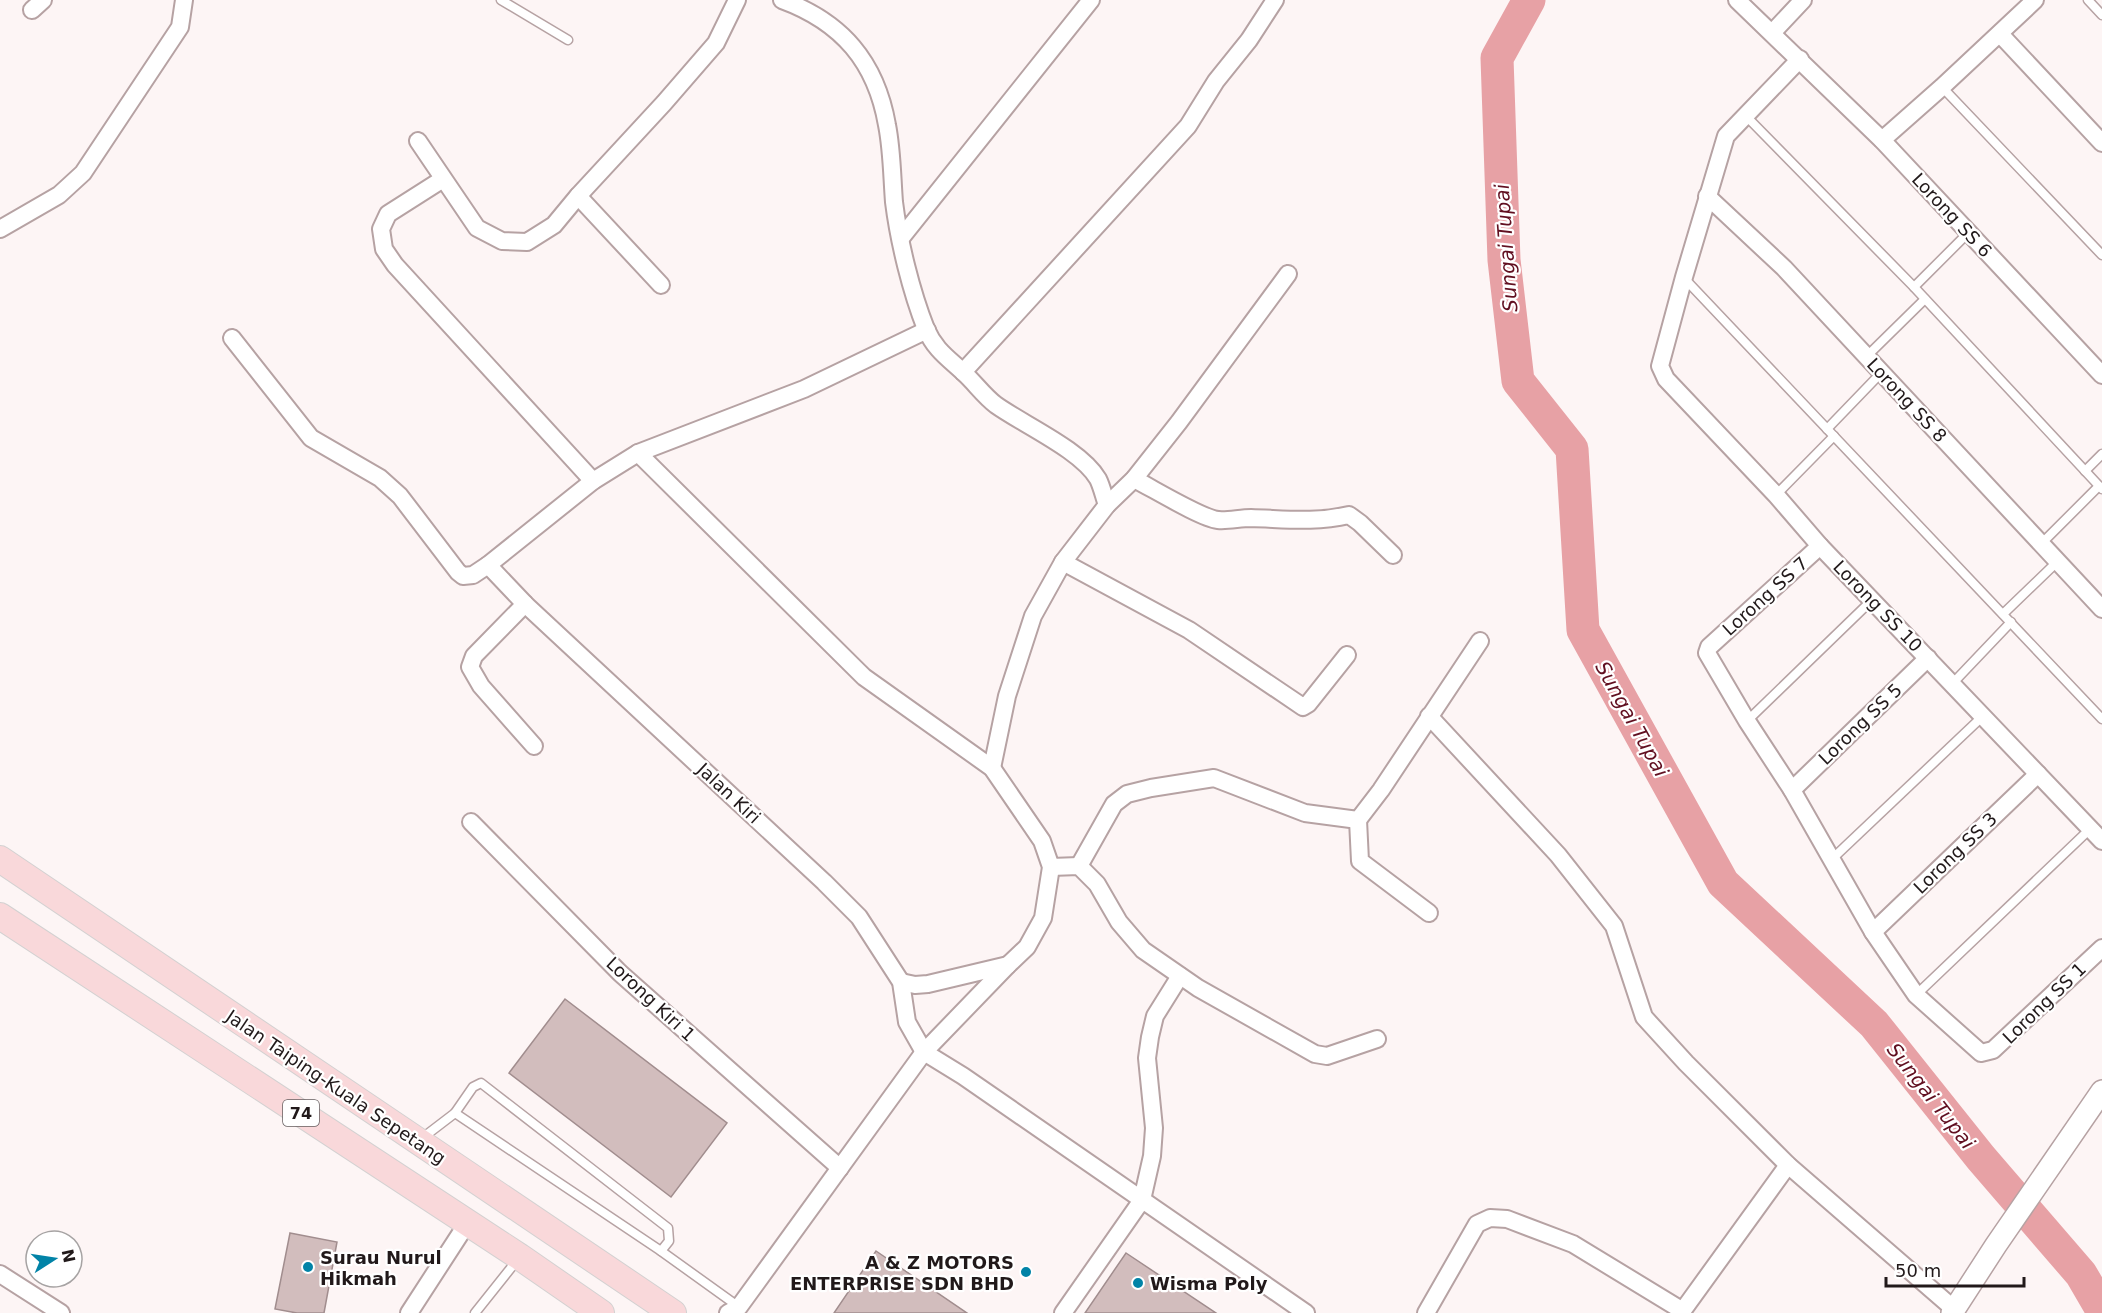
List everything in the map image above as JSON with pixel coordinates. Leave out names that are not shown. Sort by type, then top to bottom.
[{"type":"main road","name":"Jalan Taiping-Kuala Sepetang","points":[[0,860],[673,1313]]},
{"type":"main road","name":"74","points":[[0,916],[468,1222],[601,1313]]},
{"type":"street","points":[[0,229],[59,195],[82,173],[180,27],[184,0]]},
{"type":"street","points":[[418,141],[477,228],[502,241],[527,242],[554,225],[716,43],[737,0]]},
{"type":"street","points":[[782,0],[798,6],[838,30],[856,50],[870,72],[887,125],[895,203],[912,283],[927,330],[940,354],[963,372],[995,404],[1078,457],[1098,479],[1107,505]]},
{"type":"street","points":[[901,238],[1092,0]]},
{"type":"street","points":[[963,372],[1188,126],[1216,81],[1249,39],[1275,0]]},
{"type":"street","name":"Lorong SS 6","points":[[1737,0],[1882,140],[2102,375]]},
{"type":"street","points":[[1772,33],[1803,0]]},
{"type":"street","points":[[1882,140],[2035,0]]},
{"type":"street","points":[[2000,34],[2102,143]]},
{"type":"street","points":[[1684,278],[1726,136],[1800,59]]},
{"type":"street","points":[[443,178],[388,214],[381,229],[384,249],[395,265],[593,481]]},
{"type":"street","points":[[578,196],[661,285]]},
{"type":"street","name":"Lorong SS 8","points":[[1707,196],[1784,268],[2102,609]]},
{"type":"street","points":[[992,768],[1007,696],[1033,616],[1063,562],[1107,505],[1134,479],[1179,422],[1288,274]]},
{"type":"street","name":"Lorong SS 10","points":[[1684,278],[1660,366],[1666,380],[1776,495],[1820,546],[2096,835]]},
{"type":"street","points":[[232,338],[312,438],[380,478],[400,496],[463,576],[473,575],[488,565],[593,481],[638,453],[804,389],[927,330]]},
{"type":"street","points":[[638,453],[864,676],[992,768],[1042,841],[1051,867],[1043,918],[1027,947],[924,1052],[738,1311]]},
{"type":"street","points":[[1134,479],[1218,520],[1261,518],[1304,521],[1327,520],[1348,515],[1360,523],[1393,555]]},
{"type":"street","name":"Lorong SS 7","points":[[1747,721],[1710,660],[1707,653],[1709,647],[1820,546]]},
{"type":"street","points":[[1063,562],[1189,630],[1303,707],[1308,704],[1347,655]]},
{"type":"street","name":"Jalan Kiri","points":[[488,565],[525,604],[859,917],[901,982],[907,1022],[924,1052]]},
{"type":"street","points":[[525,604],[474,656],[470,667],[481,686],[534,746]]},
{"type":"street","points":[[1430,913],[1360,861],[1358,820],[1381,790],[1480,641]]},
{"type":"street","name":"Lorong SS 5","points":[[1792,790],[1928,658]]},
{"type":"street","points":[[1429,716],[1558,855],[1614,926],[1644,1017],[1686,1063],[1788,1165],[1953,1311],[2102,1091]]},
{"type":"street","points":[[1747,721],[1792,790],[1873,932],[1916,995]]},
{"type":"street","name":"Lorong SS 3","points":[[1873,932],[2038,774]]},
{"type":"street","points":[[1079,866],[1114,804],[1127,794],[1151,788],[1214,778],[1305,813],[1358,820]]},
{"type":"street","name":"Lorong Kiri 1","points":[[471,822],[620,973],[840,1168]]},
{"type":"street","points":[[1051,867],[1079,866],[1097,884],[1119,922],[1143,950],[1180,976],[1315,1054],[1328,1056],[1377,1039]]},
{"type":"street","name":"Lorong SS 1","points":[[1916,995],[1982,1053],[2002,1044],[2102,948]]},
{"type":"street","points":[[901,982],[915,985],[928,984],[1008,964]]},
{"type":"street","points":[[1063,1313],[1142,1200],[1152,1156],[1154,1128],[1147,1058],[1150,1037],[1155,1016],[1180,976]]},
{"type":"street","points":[[924,1052],[963,1076],[1142,1200],[1296,1310]]},
{"type":"street","points":[[1426,1313],[1477,1224],[1490,1218],[1507,1219],[1573,1244],[1682,1312],[1788,1165]]},
{"type":"street","points":[[409,1313],[468,1222]]},
{"type":"street","points":[[0,1274],[54,1311]]},
{"type":"lane","points":[[501,0],[568,40]]},
{"type":"lane","points":[[2088,0],[2102,15]]},
{"type":"lane","points":[[1942,87],[2102,255]]},
{"type":"lane","points":[[1744,115],[1914,287],[2101,488],[2042,544]]},
{"type":"lane","points":[[1914,287],[1968,233]]},
{"type":"lane","points":[[1684,278],[2102,719]]},
{"type":"lane","points":[[1867,356],[1925,299]]},
{"type":"lane","points":[[1776,495],[1881,373]]},
{"type":"lane","points":[[2085,471],[2102,454]]},
{"type":"lane","points":[[2003,614],[2057,562]]},
{"type":"lane","points":[[1747,721],[1872,600]]},
{"type":"lane","points":[[1952,684],[2011,622]]},
{"type":"lane","points":[[1831,861],[1983,716]]},
{"type":"lane","points":[[1916,995],[2096,835]]},
{"type":"lane","points":[[418,1141],[455,1113],[473,1087],[481,1083],[668,1228],[669,1241],[661,1251]]},
{"type":"lane","points":[[455,1113],[661,1251],[738,1311]]},
{"type":"lane","points":[[475,1313],[520,1257]]},
{"type":"building","points":[[565,999],[727,1123],[671,1197],[509,1073]]},
{"type":"building","name":"Surau Nurul Hikmah","points":[[290,1233],[337,1242],[324,1313],[297,1313],[275,1309]]},
{"type":"building","points":[[876,1251],[967,1313],[834,1313]]},
{"type":"building","name":"Wisma Poly","points":[[1126,1253],[1216,1313],[1085,1313]]},
{"type":"waterway","name":"Sungai Tupai","points":[[1529,0],[1497,58],[1504,260],[1518,381],[1572,449],[1583,630],[1723,883],[1874,1024],[1981,1158],[2081,1274],[2102,1310]]},
{"type":"place","name":"Surau Nurul Hikmah","points":[[308,1267]]},
{"type":"place","name":"A & Z MOTORS ENTERPRISE SDN BHD","points":[[1026,1272]]},
{"type":"place","name":"Wisma Poly","points":[[1138,1283]]}]
